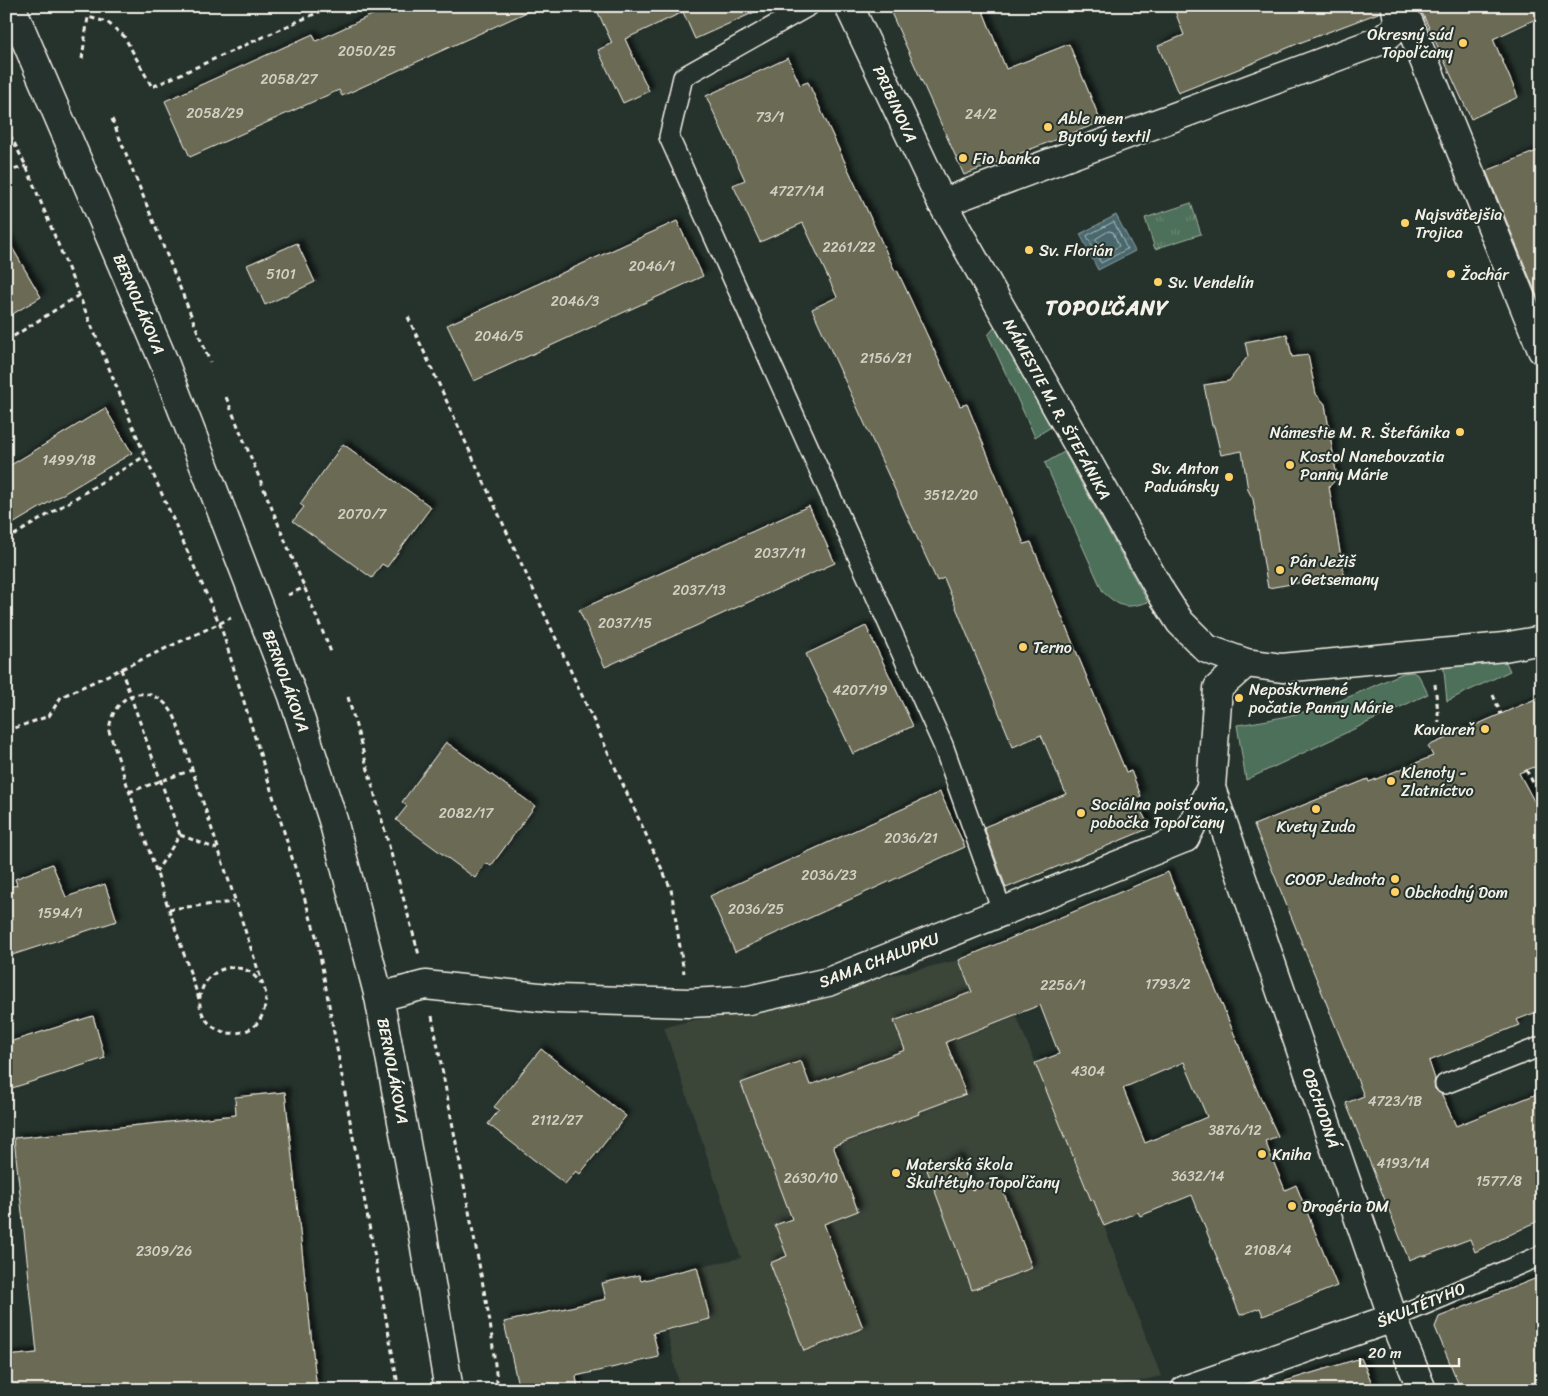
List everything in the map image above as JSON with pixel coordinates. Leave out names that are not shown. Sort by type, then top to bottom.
[{"type":"street","name":"BERNOLÁKOVA","points":[[11,6],[164,362],[293,696],[333,820],[379,997],[421,1224],[448,1390]]},
{"type":"street","name":"PRIBINOVA","points":[[849,6],[942,203]]},
{"type":"street","points":[[942,203],[1382,40],[1393,18],[1409,23],[1542,350]]},
{"type":"street","name":"NÁMESTIE M. R. ŠTEFÁNIKA","points":[[942,203],[1166,601],[1180,622],[1207,649],[1246,664],[1282,668],[1504,647],[1542,640]]},
{"type":"street","points":[[1211,788],[1218,688],[1246,664]]},
{"type":"street","name":"SAMA CHALUPKU","points":[[379,997],[425,985],[558,999],[689,1003],[750,1000],[828,982],[1185,838],[1211,788]]},
{"type":"street","name":"OBCHODNÁ","points":[[1211,788],[1393,1318],[1422,1390]]},
{"type":"street","name":"ŠKULTÉTYHO","points":[[1185,1390],[1393,1318]]},
{"type":"lane","points":[[809,6],[683,77],[669,137],[943,745],[1002,911]]},
{"type":"lane","points":[[1445,1084],[1542,1046]]},
{"type":"lane","name":"ŠKULTÉTYHO","points":[[1393,1318],[1542,1255]]},
{"type":"path","points":[[82,59],[88,17],[107,22],[124,36],[152,87],[332,6]]},
{"type":"path","points":[[112,118],[210,362]]},
{"type":"path","points":[[6,127],[26,166],[145,456],[219,623],[317,939],[399,1390]]},
{"type":"path","points":[[6,172],[26,166]]},
{"type":"path","points":[[6,341],[79,295]]},
{"type":"path","points":[[408,317],[671,889],[689,1003]]},
{"type":"path","points":[[226,397],[306,587],[331,652]]},
{"type":"path","points":[[6,540],[145,456]]},
{"type":"path","points":[[287,595],[306,587]]},
{"type":"path","points":[[6,731],[49,716],[62,697],[239,615]]},
{"type":"path","points":[[1431,654],[1439,722]]},
{"type":"path","points":[[121,669],[180,835]]},
{"type":"path","points":[[138,694],[148,694],[166,702],[176,720],[192,770],[234,902],[266,994],[266,1007],[261,1018],[252,1027],[242,1032],[229,1034],[217,1030],[208,1022],[201,1011],[200,999],[110,731],[110,720],[120,703],[138,694]]},
{"type":"path","points":[[1493,695],[1501,714]]},
{"type":"path","points":[[348,697],[419,956]]},
{"type":"path","points":[[129,792],[192,770]]},
{"type":"path","points":[[1526,770],[1542,798]]},
{"type":"path","points":[[180,835],[218,849]]},
{"type":"path","points":[[156,872],[180,835]]},
{"type":"path","points":[[169,909],[234,902]]},
{"type":"path","points":[[200,999],[203,986],[212,975],[225,968],[238,968],[252,973],[261,983]]},
{"type":"path","points":[[431,1014],[490,1322],[498,1390]]},
{"type":"shaded area","name":"Materská škola Škultétyho Topoľčany","points":[[959,960],[986,1026],[1016,1015],[1091,1199],[1093,1199],[1104,1226],[1161,1376],[1100,1390],[680,1390],[667,1330],[710,1319],[697,1267],[741,1258],[664,1027]]},
{"type":"green space","points":[[1191,203],[1201,234],[1155,249],[1145,218]]},
{"type":"green space","points":[[995,327],[1051,427],[1035,437],[988,335]]},
{"type":"green space","points":[[1064,452],[1148,602],[1134,606],[1124,606],[1103,592],[1045,463]]},
{"type":"green space","points":[[1503,656],[1510,671],[1447,701],[1443,661]]},
{"type":"green space","points":[[1413,672],[1419,676],[1428,694],[1246,780],[1237,725],[1314,709],[1339,701],[1403,673]]},
{"type":"water","points":[[1116,215],[1135,251],[1098,270],[1080,234]]},
{"type":"building","points":[[391,6],[540,6],[342,96],[339,90],[190,157],[165,101],[313,34],[316,41]]},
{"type":"building","points":[[595,6],[768,6],[695,39],[683,12],[625,39],[649,91],[623,103],[598,50],[612,43]]},
{"type":"building","points":[[888,6],[981,6],[1006,69],[1069,44],[1101,122],[964,175]]},
{"type":"building","points":[[1173,6],[1380,6],[1381,12],[1299,43],[1178,93],[1158,46],[1184,35]]},
{"type":"building","points":[[1419,6],[1542,6],[1542,16],[1493,39],[1518,97],[1471,119]]},
{"type":"building","points":[[788,58],[800,85],[808,82],[895,271],[897,270],[960,406],[967,404],[1024,544],[1031,542],[1126,772],[1131,771],[1141,796],[1135,799],[1150,828],[1006,888],[984,827],[1066,794],[1041,735],[1013,747],[944,578],[937,581],[812,309],[837,297],[803,223],[760,242],[733,185],[745,180],[706,96]]},
{"type":"building","points":[[1542,149],[1542,308],[1486,171]]},
{"type":"building","points":[[677,221],[703,276],[474,381],[447,325]]},
{"type":"building","points":[[6,237],[41,297],[6,318]]},
{"type":"building","points":[[297,243],[315,282],[265,305],[247,265]]},
{"type":"building","name":"Kostol Nanebovzatia Panny Márie","points":[[1287,334],[1292,357],[1308,355],[1316,394],[1325,404],[1337,478],[1329,487],[1344,575],[1268,588],[1253,499],[1248,490],[1242,451],[1221,455],[1214,426],[1212,426],[1204,385],[1229,381],[1248,356],[1245,342]]},
{"type":"building","points":[[105,408],[132,453],[6,528],[6,468]]},
{"type":"building","points":[[343,444],[431,507],[387,567],[382,564],[372,578],[293,521],[304,507],[300,504]]},
{"type":"building","points":[[809,506],[835,563],[605,667],[579,610]]},
{"type":"building","points":[[866,626],[913,726],[853,754],[806,654]]},
{"type":"building","name":"Obchodný Dom","points":[[1542,696],[1542,764],[1519,773],[1542,816],[1542,1010],[1516,1020],[1519,1025],[1429,1061],[1435,1079],[1435,1089],[1442,1095],[1456,1126],[1542,1092],[1542,1219],[1475,1252],[1470,1239],[1409,1260],[1346,1103],[1364,1096],[1254,825],[1368,779],[1369,782],[1433,756],[1428,746]]},
{"type":"building","points":[[446,742],[535,806],[491,866],[486,863],[475,878],[396,820],[407,806],[402,802]]},
{"type":"building","points":[[940,792],[965,847],[735,952],[710,896]]},
{"type":"building","points":[[52,864],[66,897],[105,884],[117,921],[6,957],[6,888],[17,885],[15,879]]},
{"type":"building","points":[[1168,872],[1259,1095],[1278,1136],[1265,1141],[1285,1190],[1296,1185],[1337,1286],[1263,1316],[1260,1308],[1240,1315],[1192,1195],[1140,1216],[1138,1212],[1104,1226],[1093,1199],[1091,1200],[1035,1063],[1059,1054],[1040,1005],[946,1042],[966,1094],[918,1112],[919,1114],[833,1146],[858,1211],[824,1224],[863,1328],[804,1351],[770,1263],[787,1256],[775,1225],[792,1219],[741,1083],[801,1061],[810,1085],[905,1050],[894,1021],[972,992],[959,960]],"holes":[[[1184,1062],[1207,1117],[1145,1143],[1123,1088]]]},
{"type":"building","points":[[93,1016],[105,1058],[6,1090],[6,1043]]},
{"type":"building","points":[[541,1049],[626,1116],[580,1174],[576,1171],[565,1184],[488,1124],[499,1110],[494,1107]]},
{"type":"building","points":[[285,1092],[317,1390],[6,1390],[6,1356],[37,1353],[14,1138],[236,1115],[235,1097]]},
{"type":"building","points":[[959,1158],[972,1190],[999,1180],[1032,1268],[972,1290],[927,1170]]},
{"type":"building","points":[[697,1267],[710,1319],[653,1333],[659,1357],[576,1376],[578,1390],[519,1390],[504,1322],[606,1299],[602,1283],[639,1275],[641,1281]]},
{"type":"building","points":[[1542,1276],[1542,1390],[1461,1390],[1435,1327],[1439,1317]]},
{"type":"building","points":[[1361,1358],[1375,1390],[1280,1390],[1279,1383]]},
{"type":"place","name":"Okresný súd Topoľčany","points":[[1463,43]]},
{"type":"place","name":"Able men Bytový textil","points":[[1048,127]]},
{"type":"place","name":"Fio banka","points":[[963,158]]},
{"type":"place","name":"Najsvätejšia Trojica","points":[[1405,223]]},
{"type":"place","name":"Sv. Florián","points":[[1029,250]]},
{"type":"place","name":"Žochár","points":[[1451,274]]},
{"type":"place","name":"Sv. Vendelín","points":[[1158,282]]},
{"type":"place","name":"Námestie M. R. Štefánika","points":[[1460,432]]},
{"type":"place","name":"Kostol Nanebovzatia Panny Márie","points":[[1290,465]]},
{"type":"place","name":"Sv. Anton Paduánsky","points":[[1229,477]]},
{"type":"place","name":"Pán Ježiš v Getsemany","points":[[1280,570]]},
{"type":"place","name":"Terno","points":[[1023,647]]},
{"type":"place","name":"Nepoškvrnené počatie Panny Márie","points":[[1239,698]]},
{"type":"place","name":"Kaviareň","points":[[1485,729]]},
{"type":"place","name":"Klenoty - Zlatníctvo","points":[[1391,781]]},
{"type":"place","name":"Kvety Zuda","points":[[1316,809]]},
{"type":"place","name":"Sociálna poisťovňa, pobočka Topoľčany","points":[[1081,813]]},
{"type":"place","name":"COOP Jednota","points":[[1395,879]]},
{"type":"place","name":"Obchodný Dom","points":[[1395,892]]},
{"type":"place","name":"Kniha","points":[[1262,1154]]},
{"type":"place","name":"Materská škola Škultétyho Topoľčany","points":[[896,1173]]},
{"type":"place","name":"Drogéria DM","points":[[1292,1206]]},
{"type":"district","name":"TOPOĽČANY","points":[[1107,308]]}]
